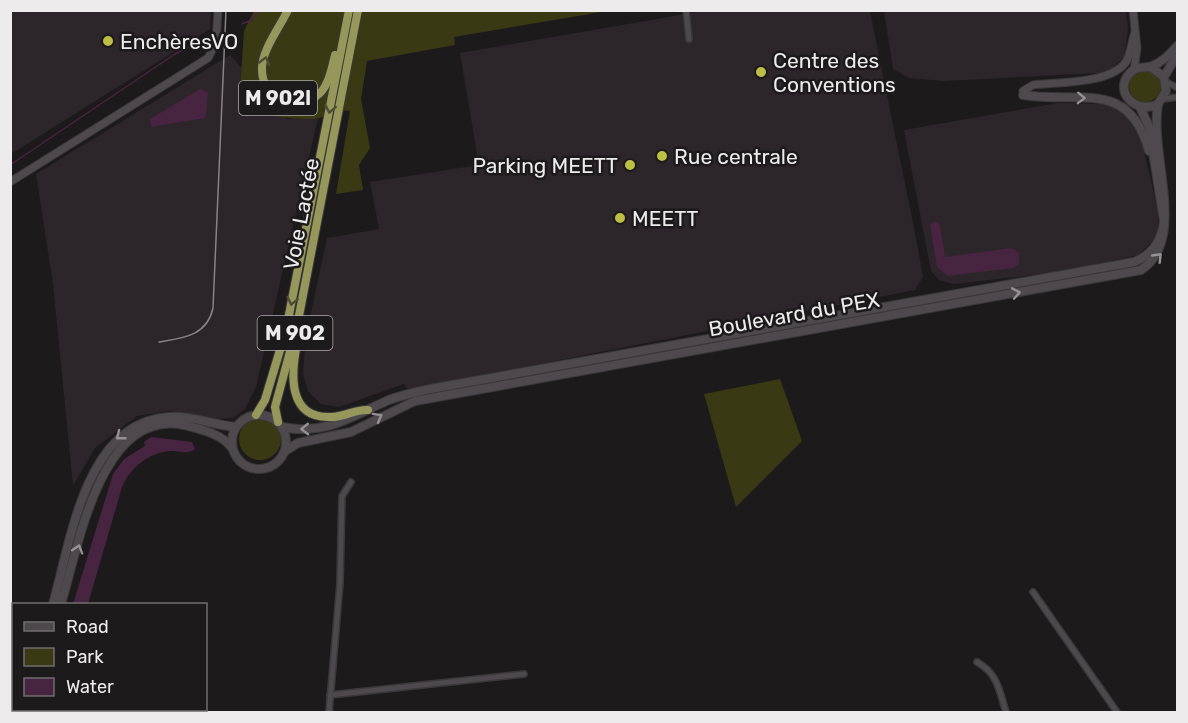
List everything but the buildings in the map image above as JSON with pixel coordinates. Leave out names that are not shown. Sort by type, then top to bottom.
[{"type":"highway","name":"M 902l","points":[[288,10],[263,62],[263,79],[275,97],[295,103],[310,100],[321,93],[329,78],[337,48],[342,46]]},
{"type":"highway","name":"Voie Lactée","points":[[256,415],[265,400],[286,330],[349,10]]},
{"type":"highway","name":"Voie Lactée","points":[[280,425],[275,407],[306,285],[358,10]]},
{"type":"highway","points":[[306,285],[292,376],[298,400],[315,414],[328,417],[358,409],[368,410]]},
{"type":"main road","points":[[1178,45],[1151,67],[1134,70],[1126,79],[1125,89],[1131,102],[1140,107],[1161,101],[1165,80],[1178,53]]},
{"type":"main road","points":[[1151,67],[1165,80]]},
{"type":"main road","points":[[1023,93],[1103,99],[1125,108],[1144,134],[1156,175]]},
{"type":"main road","name":"Boulevard du PEX","points":[[285,451],[298,443],[351,432],[415,400],[1141,270],[1155,261],[1166,248],[1173,225],[1158,129],[1161,101]]},
{"type":"main road","name":"Boulevard du PEX","points":[[280,425],[302,430],[324,428],[350,420],[390,399],[430,389],[1125,265],[1146,256],[1162,234],[1164,211],[1149,127],[1140,107]]},
{"type":"main road","points":[[61,603],[94,493],[103,472],[119,449],[136,435],[155,427],[178,424],[221,438],[232,448],[243,465],[259,470],[275,465],[285,451],[286,435],[280,425],[271,418],[256,415],[248,417],[236,427],[232,448]]},
{"type":"main road","points":[[52,603],[85,491],[111,443],[130,429],[166,417],[182,417],[236,427]]},
{"type":"street","points":[[10,182],[208,58],[216,43],[218,10]]},
{"type":"street","points":[[686,10],[689,39]]},
{"type":"street","points":[[1133,10],[1137,48],[1134,70]]},
{"type":"street","points":[[1023,93],[1033,85],[1103,77],[1116,72],[1127,58],[1135,32]]},
{"type":"street","points":[[1165,80],[1178,88]]},
{"type":"street","points":[[1161,101],[1178,97]]},
{"type":"street","points":[[329,712],[340,583],[342,496],[351,482]]},
{"type":"street","points":[[1033,591],[1117,712]]},
{"type":"street","points":[[977,662],[990,669],[1006,712]]},
{"type":"street","points":[[330,696],[524,674]]},
{"type":"shaded area","points":[[11,10],[211,11],[210,29],[11,154]]},
{"type":"shaded area","points":[[703,11],[870,11],[923,277],[915,290],[408,390],[404,384],[339,407],[321,404],[308,391],[303,374],[306,336],[327,238],[379,229],[370,182],[479,165],[460,53]]},
{"type":"shaded area","points":[[884,11],[1126,11],[1128,29],[1124,57],[1111,69],[1099,73],[944,81],[909,78],[893,69]]},
{"type":"shaded area","points":[[230,55],[287,119],[318,118],[256,387],[245,409],[233,418],[216,419],[169,411],[137,416],[95,448],[73,486],[53,284],[36,174]]},
{"type":"shaded area","points":[[1058,103],[1105,104],[1118,108],[1131,119],[1141,138],[1158,212],[1158,231],[1155,239],[1138,255],[1062,272],[953,284],[939,280],[931,271],[904,130]]},
{"type":"green space","points":[[254,11],[607,11],[454,37],[455,45],[367,61],[361,99],[370,148],[359,165],[363,190],[336,194],[350,111],[345,110],[314,119],[294,119],[239,108],[244,31]]},
{"type":"green space","points":[[1145,70],[1156,75],[1161,86],[1156,97],[1145,102],[1134,97],[1129,86],[1134,75]]},
{"type":"green space","points":[[780,379],[802,441],[736,507],[704,394]]},
{"type":"green space","points":[[260,418],[275,424],[281,439],[275,454],[260,460],[245,454],[239,439],[245,424]]},
{"type":"green space","points":[[128,711],[128,712],[29,712]]},
{"type":"water","points":[[200,89],[208,92],[206,118],[151,127],[150,119]]},
{"type":"water","points":[[935,221],[940,225],[945,257],[1012,248],[1019,253],[1019,264],[1013,268],[948,276],[937,267],[930,225]]},
{"type":"water","points":[[151,437],[192,442],[195,449],[187,452],[172,451],[156,454],[142,462],[130,473],[122,487],[88,603],[73,603],[113,474],[124,459],[145,446],[144,442]]},
{"type":"waterway","points":[[242,24],[251,20],[259,10]]},
{"type":"waterway","points":[[10,165],[175,54],[212,36]]},
{"type":"tram line","points":[[159,342],[185,337],[200,330],[210,317],[213,308],[226,10]]},
{"type":"place","name":"EnchèresVO","points":[[108,41]]},
{"type":"place","name":"Centre des Conventions","points":[[761,72]]},
{"type":"place","name":"Rue centrale","points":[[662,156]]},
{"type":"place","name":"Parking MEETT","points":[[630,165]]},
{"type":"place","name":"MEETT","points":[[620,218]]}]
